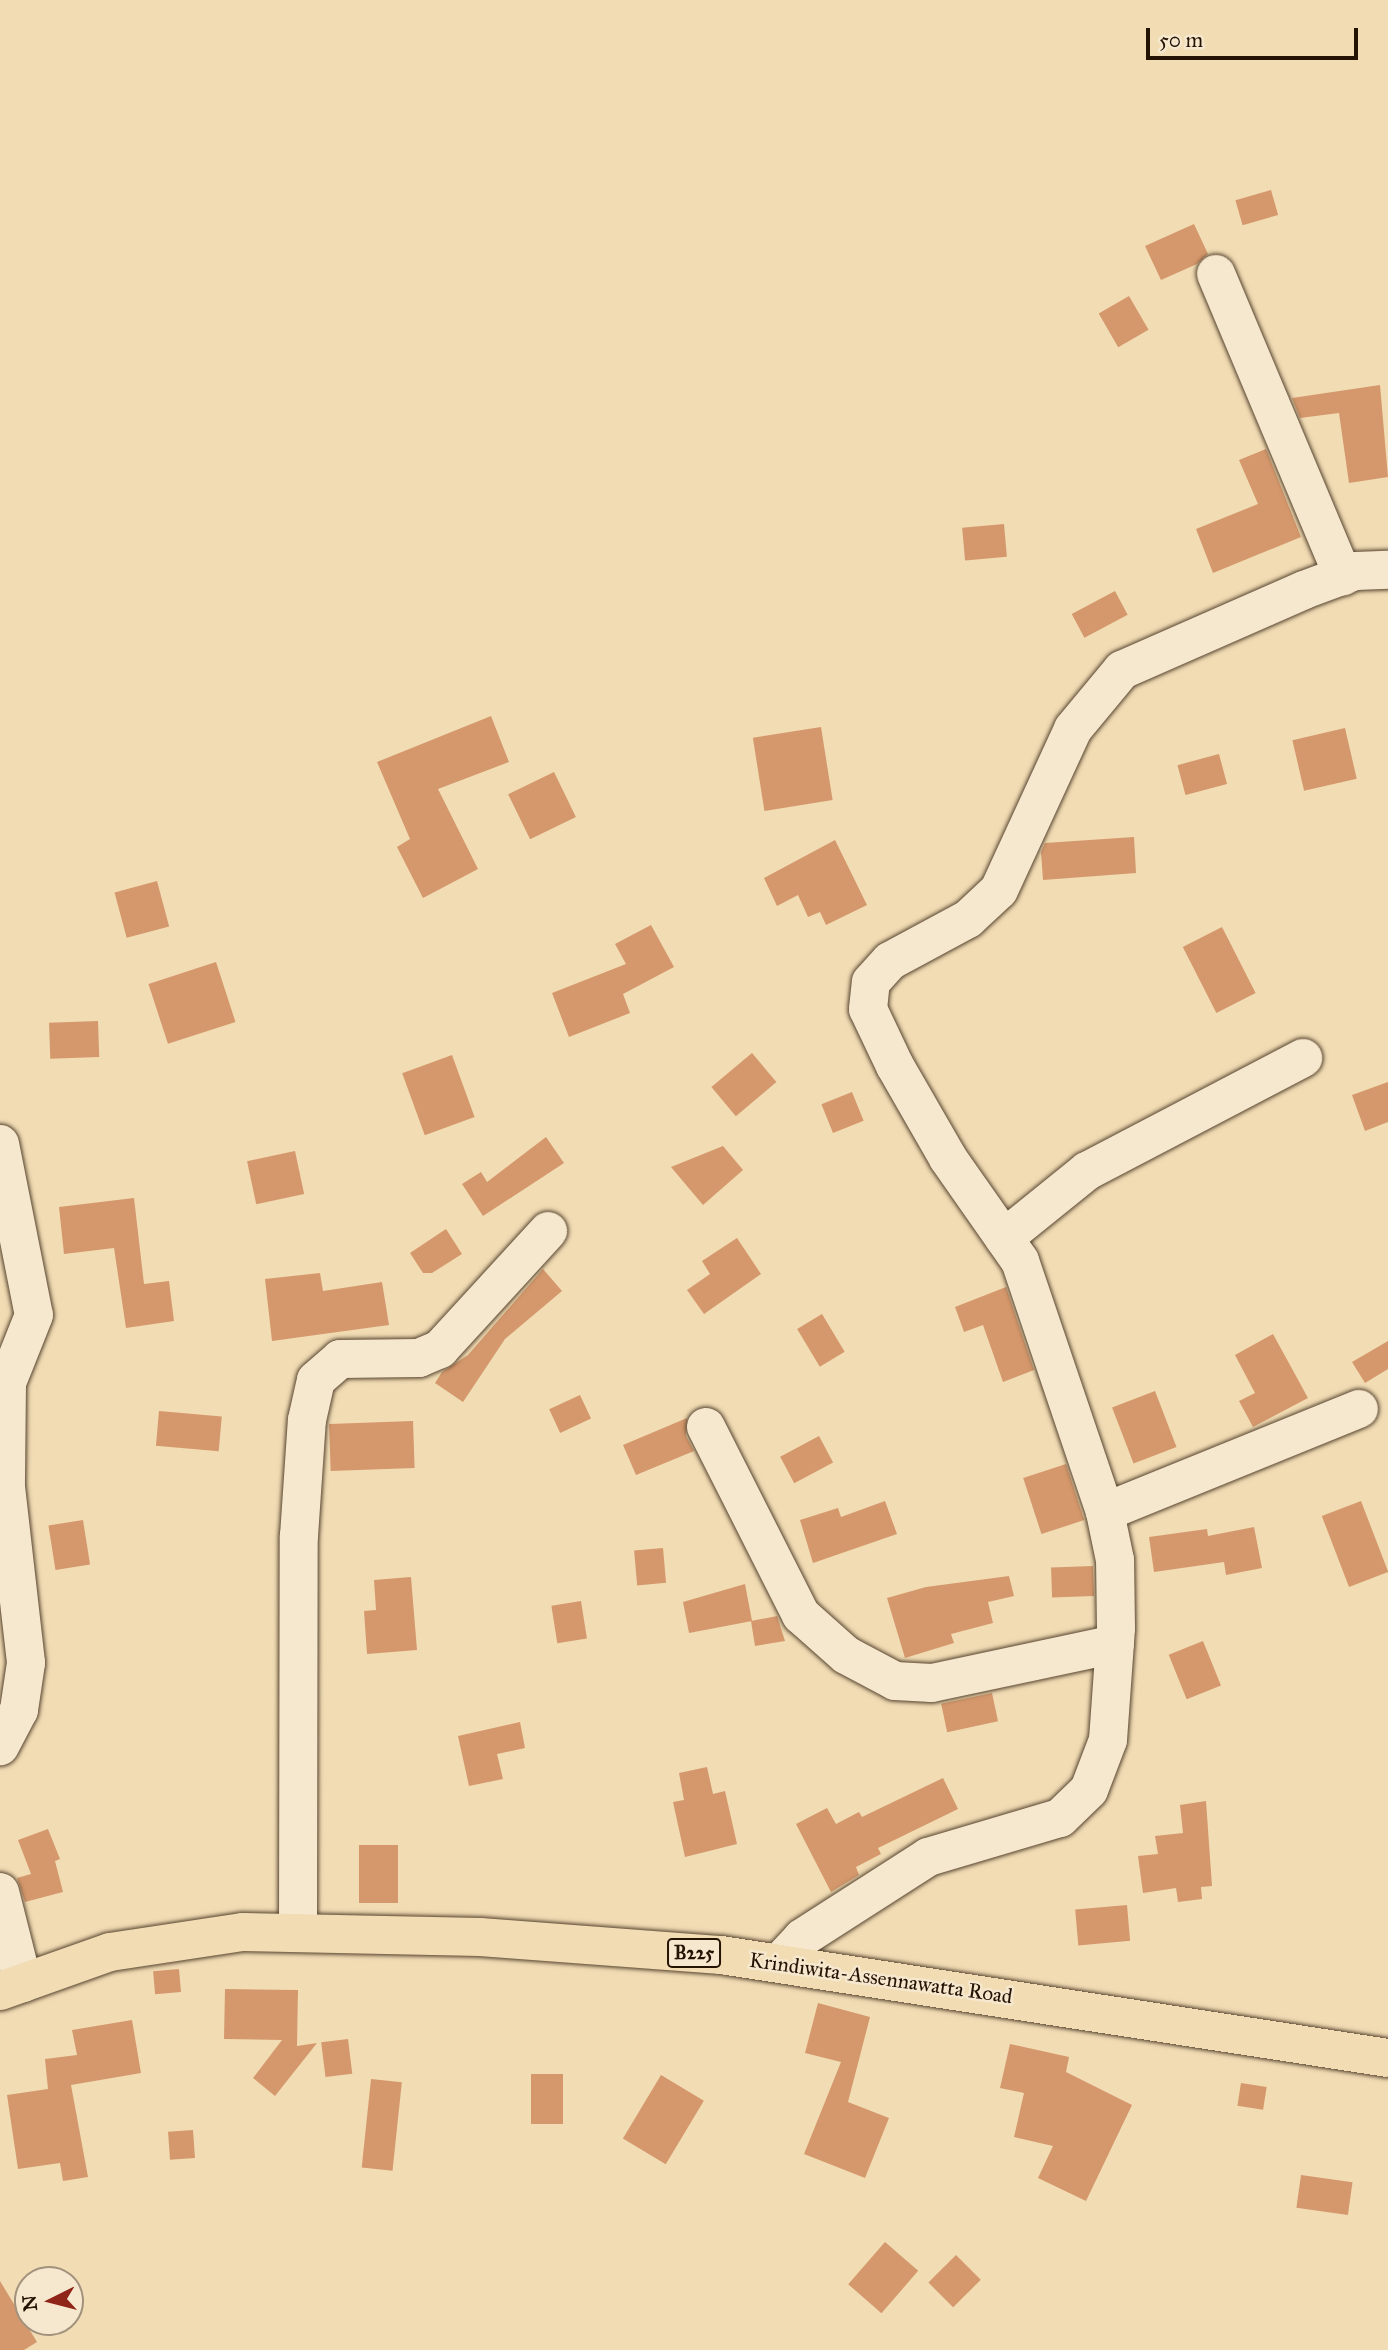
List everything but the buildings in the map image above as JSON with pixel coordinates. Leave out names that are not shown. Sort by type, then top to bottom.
[{"type":"main road","name":"Krindiwita-Assennawatta Road","points":[[11,1987],[110,1952],[243,1932],[480,1937],[721,1955],[1388,2058]]},
{"type":"street","points":[[1216,274],[1343,576]]},
{"type":"street","points":[[779,1963],[802,1938],[928,1857],[1060,1818],[1088,1790],[1108,1740],[1115,1644],[1115,1560],[1105,1512],[1044,1322],[1020,1261],[948,1158],[895,1066],[868,1009],[871,982],[890,961],[968,919],[999,890],[1073,729],[1122,670],[1343,576],[1388,570]]},
{"type":"street","points":[[1004,1238],[1087,1171],[1303,1058]]},
{"type":"street","points":[[0,1144],[34,1315],[7,1383],[6,1487],[26,1663],[19,1710],[0,1746]]},
{"type":"street","points":[[298,1933],[299,1536],[307,1420],[316,1380],[340,1359],[419,1358],[440,1349],[548,1231]]},
{"type":"street","points":[[1105,1512],[1359,1409]]},
{"type":"street","points":[[706,1427],[801,1615],[846,1655],[870,1668],[895,1681],[932,1683],[1115,1644]]},
{"type":"street","points":[[0,1892],[11,1987]]}]
